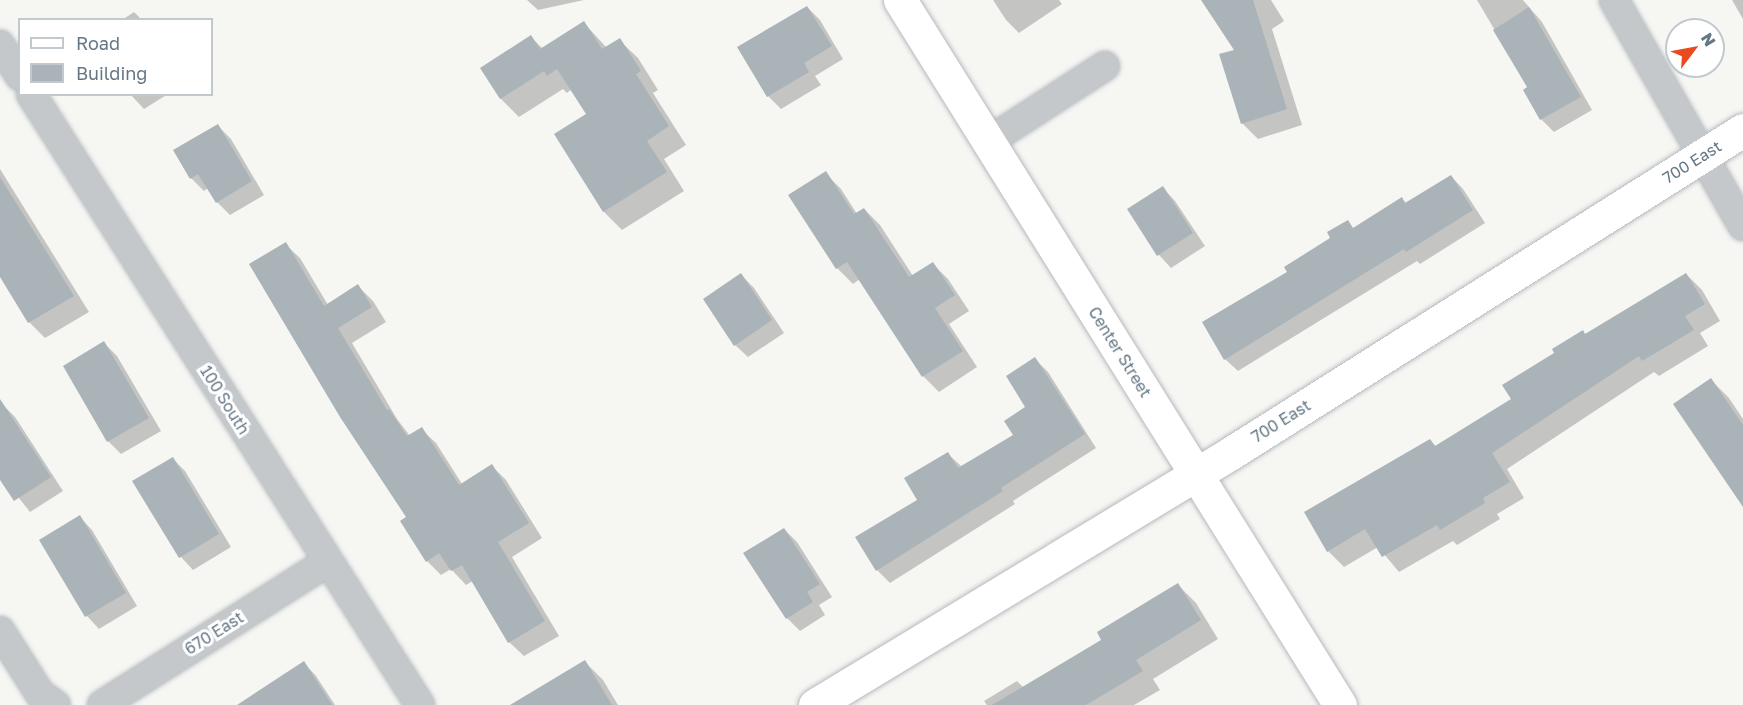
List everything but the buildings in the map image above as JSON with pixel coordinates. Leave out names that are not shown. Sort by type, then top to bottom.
[{"type":"street","name":"Center Street","points":[[900,0],[1340,705]]},
{"type":"street","points":[[1614,0],[1679,109],[1702,155],[1743,226]]},
{"type":"street","points":[[0,45],[18,73]]},
{"type":"street","points":[[989,141],[1106,66]]},
{"type":"street","name":"100 South","points":[[32,96],[420,705]]},
{"type":"street","name":"700 East","points":[[815,705],[1196,475],[1743,130]]},
{"type":"street","name":"670 East","points":[[102,705],[327,562]]},
{"type":"street","points":[[0,631],[40,694],[56,705]]}]
